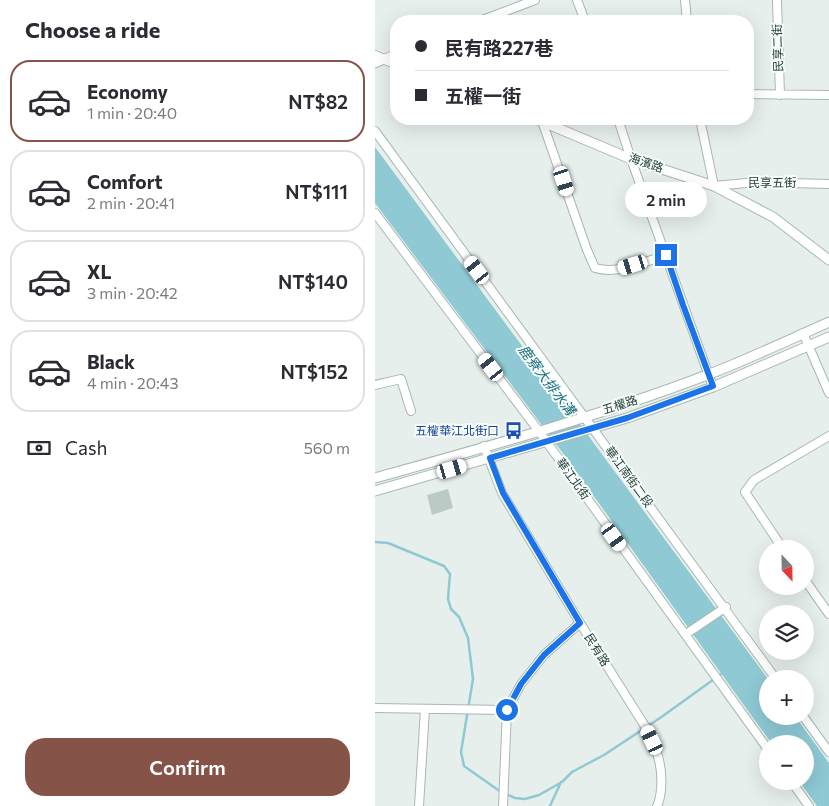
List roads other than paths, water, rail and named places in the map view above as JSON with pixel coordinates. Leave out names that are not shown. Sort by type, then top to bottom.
[{"type":"street","points":[[496,15],[535,0]]},
{"type":"street","points":[[577,0],[583,15]]},
{"type":"street","points":[[685,0],[686,15]]},
{"type":"street","name":"民享二街","points":[[777,0],[780,95]]},
{"type":"street","points":[[375,55],[379,61]]},
{"type":"street","points":[[754,94],[829,95]]},
{"type":"street","points":[[542,125],[595,268],[604,271],[616,270],[666,255]]},
{"type":"street","name":"海濱路","points":[[552,125],[631,159],[714,186],[773,217],[829,260]]},
{"type":"street","points":[[620,125],[713,386]]},
{"type":"street","points":[[701,125],[714,186]]},
{"type":"street","name":"華江南街二段","points":[[375,131],[590,430],[770,670]]},
{"type":"street","name":"民享五街","points":[[714,186],[757,182],[829,184]]},
{"type":"street","name":"華江北街","points":[[375,213],[541,430],[759,736]]},
{"type":"street","name":"五權路","points":[[375,478],[582,418],[709,374],[829,322]]},
{"type":"street","points":[[803,333],[829,393]]},
{"type":"street","name":"五權路","points":[[375,492],[627,418],[713,386],[829,337]]},
{"type":"street","points":[[375,385],[401,379],[411,411]]},
{"type":"street","points":[[777,540],[745,492],[754,480],[829,436]]},
{"type":"street","name":"民有路","points":[[484,446],[503,493],[580,623],[648,731],[657,750],[662,775],[658,804]]},
{"type":"street","points":[[814,593],[829,614]]},
{"type":"street","points":[[687,633],[723,609]]},
{"type":"street","points":[[503,806],[507,710],[521,684],[544,655],[580,623]]},
{"type":"street","points":[[375,708],[507,710]]},
{"type":"street","points":[[419,806],[425,709]]},
{"type":"street","points":[[810,725],[829,752]]},
{"type":"street","points":[[797,790],[809,806]]},
{"type":"street","points":[[658,804],[668,806]]},
{"type":"water","name":"鹿寮大排水溝","points":[[375,147],[761,670],[759,670],[759,725],[802,725],[809,735],[766,735],[562,452],[375,203]]},
{"type":"water","points":[[814,742],[829,763],[829,806],[817,806],[805,790],[814,790]]},
{"type":"waterway","points":[[375,542],[388,543],[444,566],[450,574],[448,599],[451,609],[459,617],[468,638],[473,679],[461,752],[464,766],[501,792]]},
{"type":"waterway","points":[[506,794],[515,798],[525,799],[539,795],[562,782],[572,772],[604,755],[660,718],[724,672]]},
{"type":"waterway","points":[[550,806],[561,782]]},
{"type":"place","name":"五權華江北街口","points":[[513,431]]}]
